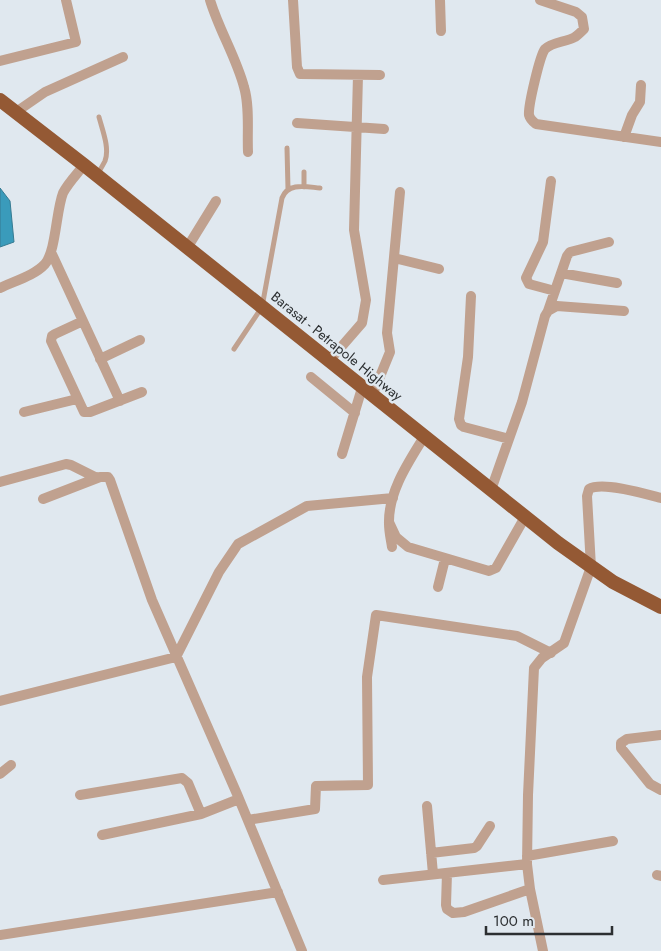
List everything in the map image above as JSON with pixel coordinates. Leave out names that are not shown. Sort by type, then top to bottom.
[{"type":"highway","name":"Barasat - Petrapole Highway","points":[[0,100],[97,175],[525,517],[591,567],[633,593],[661,607]]},
{"type":"street","points":[[0,61],[76,42],[66,0]]},
{"type":"street","points":[[210,0],[244,86],[248,152]]},
{"type":"street","points":[[293,0],[298,70],[300,74],[380,75]]},
{"type":"street","points":[[440,0],[441,30]]},
{"type":"street","points":[[540,0],[576,12],[582,17],[584,30],[575,37],[551,46],[544,51],[529,110],[529,117],[532,121],[536,124],[661,142]]},
{"type":"street","points":[[16,112],[45,92],[123,56]]},
{"type":"street","points":[[329,362],[362,323],[365,311],[366,300],[354,230],[355,127],[358,75]]},
{"type":"street","points":[[624,137],[632,115],[640,102],[641,85]]},
{"type":"street","points":[[296,123],[384,129]]},
{"type":"street","points":[[0,288],[36,271],[44,265],[51,252],[62,196],[84,165]]},
{"type":"street","points":[[551,181],[543,242],[526,278],[529,284],[555,291]]},
{"type":"street","points":[[342,454],[355,413],[390,352],[387,333],[400,192]]},
{"type":"street","points":[[187,248],[216,201]]},
{"type":"street","points":[[491,490],[522,402],[545,316],[570,252],[609,242]]},
{"type":"street","points":[[51,252],[120,401]]},
{"type":"street","points":[[394,258],[439,269]]},
{"type":"street","points":[[561,273],[617,283]]},
{"type":"street","points":[[471,296],[468,357],[459,419],[464,427],[509,439]]},
{"type":"street","points":[[548,311],[558,306],[624,311]]},
{"type":"street","points":[[83,321],[55,334],[52,336],[51,341],[82,409],[86,413],[142,392]]},
{"type":"street","points":[[100,359],[140,340]]},
{"type":"street","points":[[311,377],[355,413]]},
{"type":"street","points":[[24,412],[77,398]]},
{"type":"street","points":[[392,547],[389,522],[393,498],[403,471],[424,437]]},
{"type":"street","points":[[0,482],[66,464],[71,464],[97,478]]},
{"type":"street","points":[[43,499],[104,476],[110,480],[152,600],[248,820],[302,951]]},
{"type":"street","points":[[543,951],[530,889],[527,860],[532,674],[538,663],[564,643],[591,567],[587,496],[589,489],[598,486],[616,488],[661,498]]},
{"type":"street","points":[[0,701],[176,657],[219,572],[238,544],[307,506],[393,498]]},
{"type":"street","points":[[389,522],[396,537],[408,548],[484,570],[493,570],[496,568],[525,517]]},
{"type":"street","points":[[438,587],[445,559]]},
{"type":"street","points":[[248,820],[315,809],[316,786],[368,784],[367,677],[376,615],[517,636],[551,653]]},
{"type":"street","points":[[661,735],[627,739],[621,744],[620,748],[650,784],[661,790]]},
{"type":"street","points":[[0,774],[10,765]]},
{"type":"street","points":[[80,795],[182,778],[188,783],[201,814]]},
{"type":"street","points":[[102,835],[201,814],[239,799]]},
{"type":"street","points":[[427,806],[433,874]]},
{"type":"street","points":[[431,853],[474,848],[490,826]]},
{"type":"street","points":[[383,880],[447,873],[527,860],[613,841]]},
{"type":"street","points":[[447,873],[446,905],[447,909],[453,913],[464,912],[530,889]]},
{"type":"street","points":[[0,935],[278,892]]},
{"type":"lane","points":[[97,175],[106,155],[99,117]]},
{"type":"lane","points":[[287,148],[288,189]]},
{"type":"lane","points":[[304,172],[304,187]]},
{"type":"lane","points":[[234,349],[262,307],[284,192],[288,189],[304,187],[320,188]]},
{"type":"water","points":[[0,188],[10,201],[14,242],[0,247]]}]
